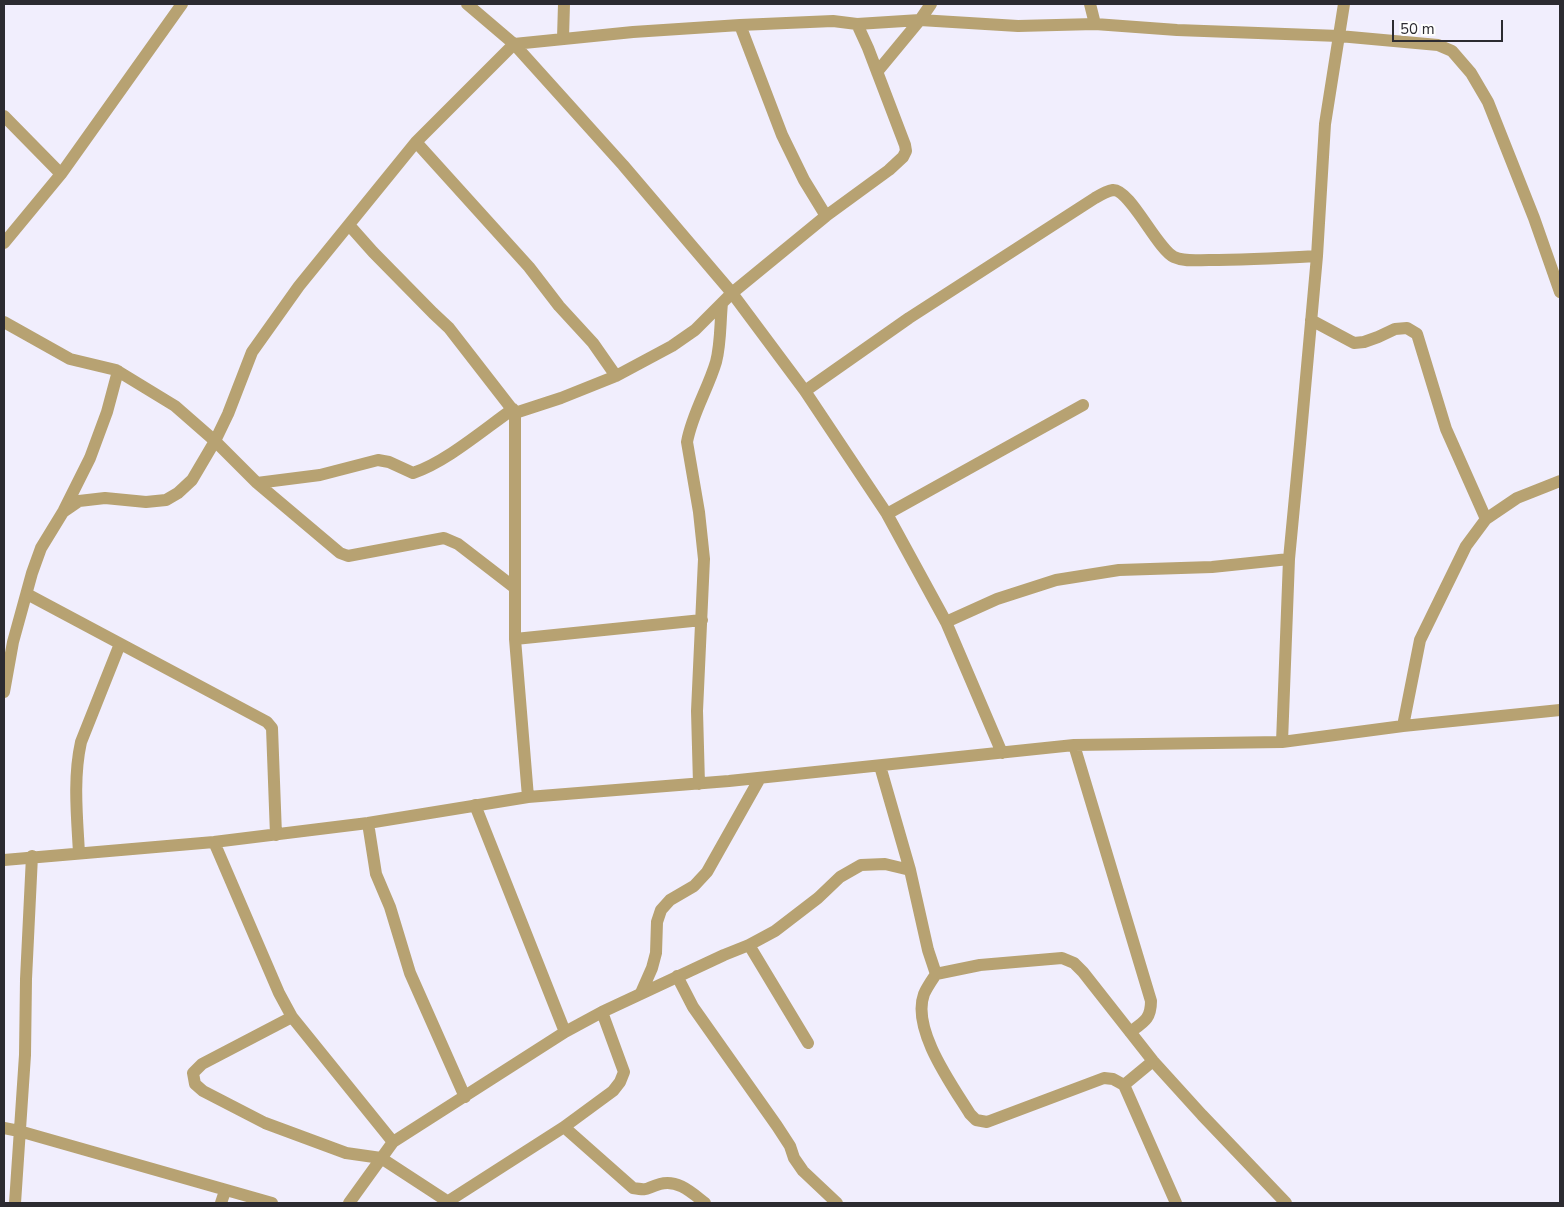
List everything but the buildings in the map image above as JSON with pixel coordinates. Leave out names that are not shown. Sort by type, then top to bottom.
[{"type":"street","points":[[4,243],[61,174],[182,4]]},
{"type":"street","points":[[467,4],[514,44],[624,165],[732,293],[805,391],[886,514],[946,622],[1002,753]]},
{"type":"street","points":[[563,38],[564,4]]},
{"type":"street","points":[[877,72],[931,4]]},
{"type":"street","points":[[1090,4],[1096,24]]},
{"type":"street","points":[[1282,742],[1289,559],[1311,320],[1325,124],[1344,4]]},
{"type":"street","points":[[63,512],[79,501],[105,498],[146,502],[166,500],[178,493],[192,480],[215,441],[228,414],[252,352],[299,286],[416,142],[514,44],[563,38],[740,25],[833,21],[857,24],[920,20],[1018,26],[1096,24],[1177,30],[1339,36],[1438,45],[1452,50],[1472,73],[1488,102],[1534,218],[1560,292]]},
{"type":"street","points":[[257,483],[320,475],[378,460],[389,462],[413,474],[439,461],[514,411],[561,398],[616,376],[672,346],[695,330],[732,293],[826,216],[889,170],[903,157],[906,151],[905,145],[857,24]]},
{"type":"street","points":[[740,25],[782,135],[804,180],[826,216]]},
{"type":"street","points":[[4,116],[61,174]]},
{"type":"street","points":[[416,142],[529,267],[594,344],[616,376]]},
{"type":"street","points":[[805,391],[909,318],[1095,198],[1112,190],[1122,194],[1142,217],[1165,250],[1174,257],[1185,260],[1228,260],[1316,256]]},
{"type":"street","points":[[349,224],[373,252],[450,328],[514,411],[515,639],[528,797]]},
{"type":"street","points":[[699,784],[697,711],[704,559],[699,512],[687,442],[698,406],[716,363],[722,304]]},
{"type":"street","points":[[1311,320],[1354,343],[1378,337],[1395,328],[1407,328],[1417,334],[1446,429],[1486,519]]},
{"type":"street","points":[[4,322],[70,358],[118,371],[175,406],[215,441],[257,483],[340,554],[348,556],[444,538],[458,544],[515,588]]},
{"type":"street","points":[[4,692],[13,642],[41,548],[63,512],[90,458],[108,412],[118,371]]},
{"type":"street","points":[[886,514],[1083,405]]},
{"type":"street","points":[[1403,726],[1420,640],[1466,546],[1486,519],[1518,498],[1560,481]]},
{"type":"street","points":[[946,622],[998,599],[1056,580],[1119,570],[1212,567],[1289,559]]},
{"type":"street","points":[[27,594],[267,722],[272,728],[276,835]]},
{"type":"street","points":[[515,639],[702,620]]},
{"type":"street","points":[[79,853],[76,798],[77,759],[81,742],[120,644]]},
{"type":"street","points":[[4,860],[276,835],[368,823],[528,797],[699,784],[1074,745],[1282,742],[1403,726],[1560,710]]},
{"type":"street","points":[[1074,745],[1151,1001],[1151,1012],[1144,1023],[1130,1032]]},
{"type":"street","points":[[880,766],[910,870],[928,950],[936,974],[924,995],[921,1018],[934,1055],[970,1114],[976,1120],[987,1122],[1104,1078],[1113,1079],[1124,1085],[1176,1203]]},
{"type":"street","points":[[641,993],[652,968],[656,953],[657,922],[661,910],[670,900],[694,886],[707,872],[760,778]]},
{"type":"street","points":[[475,805],[565,1032]]},
{"type":"street","points":[[368,823],[376,874],[390,907],[410,973],[465,1097]]},
{"type":"street","points":[[214,842],[278,993],[292,1017],[393,1142]]},
{"type":"street","points":[[15,1203],[25,1055],[26,979],[32,856]]},
{"type":"street","points":[[349,1203],[393,1142],[565,1032],[641,993],[749,945],[775,931],[813,903],[840,877],[861,865],[885,864],[910,870]]},
{"type":"street","points":[[749,945],[808,1043]]},
{"type":"street","points":[[936,974],[980,965],[1062,958],[1074,964],[1083,972],[1153,1061],[1286,1203]]},
{"type":"street","points":[[677,976],[692,1007],[777,1126],[803,1171],[837,1203]]},
{"type":"street","points":[[292,1017],[202,1064],[193,1073],[195,1084],[204,1091],[265,1123],[346,1152],[381,1158],[448,1202],[564,1126],[613,1091],[620,1082],[624,1072],[602,1012]]},
{"type":"street","points":[[1124,1085],[1153,1061]]},
{"type":"street","points":[[564,1126],[633,1188],[646,1190],[660,1184],[672,1183],[688,1189],[705,1203]]},
{"type":"street","points":[[4,1128],[19,1131],[224,1197],[272,1203]]}]
